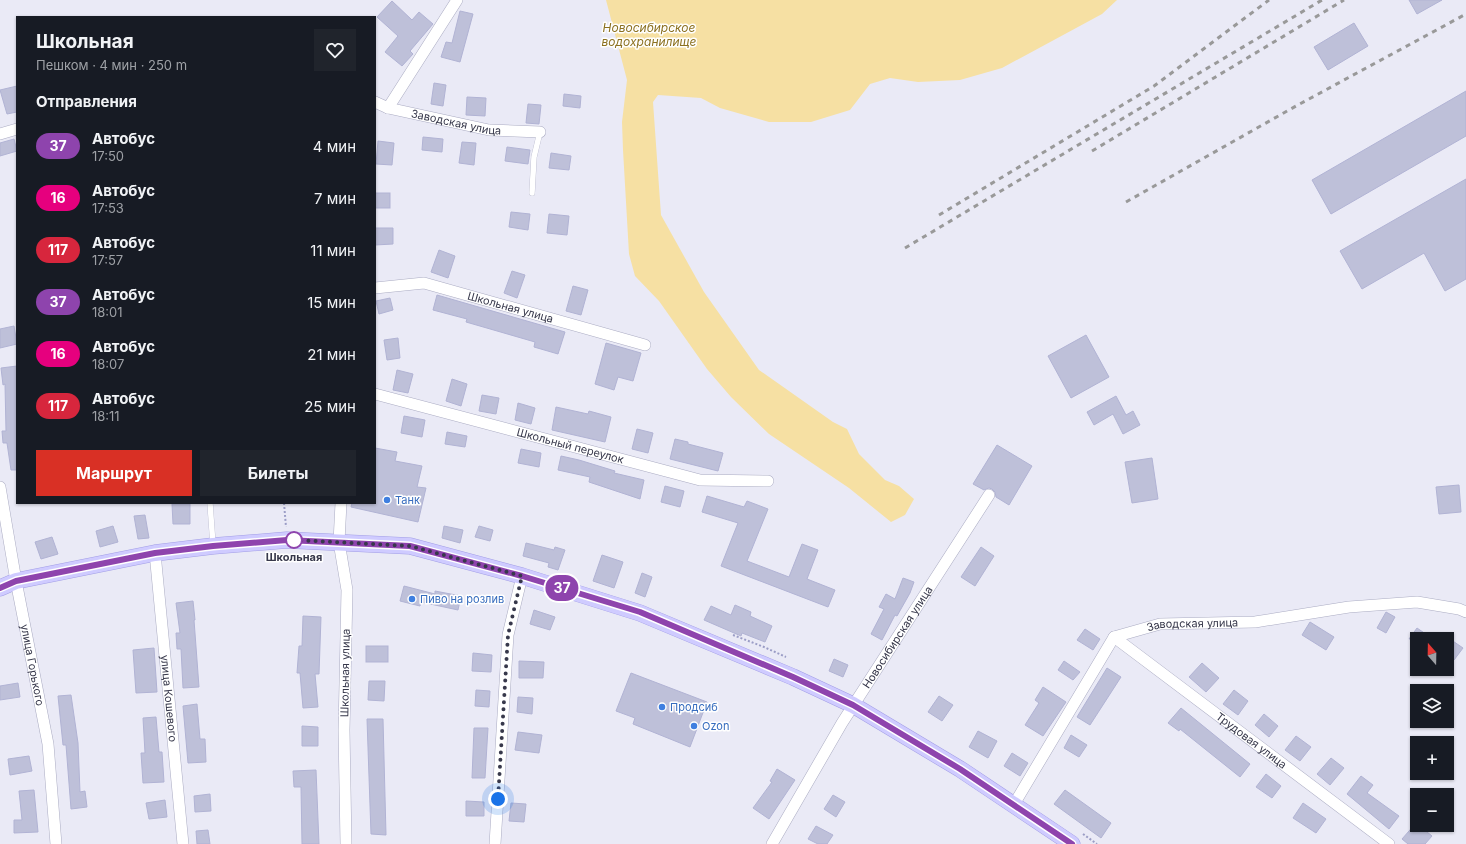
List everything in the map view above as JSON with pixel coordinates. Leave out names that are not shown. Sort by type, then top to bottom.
[{"type":"main road","points":[[0,588],[16,581],[155,553],[213,546],[287,540],[410,546],[522,576],[640,612],[793,677],[853,705],[960,769],[1013,806],[1072,844]]},
{"type":"street","points":[[388,108],[457,0]]},
{"type":"street","name":"Заводская улица","points":[[376,102],[388,108],[489,130],[540,132]]},
{"type":"street","points":[[0,134],[16,129]]},
{"type":"street","name":"Школьная улица","points":[[376,288],[424,284],[645,345]]},
{"type":"street","name":"Школьный переулок","points":[[376,394],[700,480],[768,481]]},
{"type":"street","name":"улица Горького","points":[[0,487],[16,581],[48,744],[56,844]]},
{"type":"street","name":"Новосибирская улица","points":[[772,844],[853,705],[989,495]]},
{"type":"street","name":"Школьная улица","points":[[341,504],[339,542],[347,590],[344,730],[346,844]]},
{"type":"street","name":"улица Кошевого","points":[[155,553],[183,844]]},
{"type":"street","points":[[495,844],[508,635],[522,576]]},
{"type":"street","name":"Заводская улица","points":[[1114,637],[1160,624],[1255,622],[1349,607],[1417,602],[1459,609],[1466,612]]},
{"type":"street","points":[[1013,806],[1114,637]]},
{"type":"street","name":"Трудовая улица","points":[[1114,637],[1389,844]]},
{"type":"lane","points":[[532,193],[534,157],[540,132]]},
{"type":"lane","points":[[210,504],[213,546]]},
{"type":"path","points":[[284,504],[287,540]]},
{"type":"water","name":"Новосибирское водохранилище","points":[[606,0],[1117,0],[1102,14],[1002,68],[960,80],[918,82],[890,78],[870,84],[850,110],[811,122],[769,122],[720,108],[701,98],[658,95],[653,102],[661,215],[704,292],[759,370],[833,422],[847,429],[859,454],[885,480],[899,486],[914,499],[905,515],[891,522],[849,488],[769,434],[731,397],[707,369],[659,301],[635,276],[629,254],[623,150],[622,122],[627,80]]},
{"type":"building","points":[[1409,0],[1442,0],[1417,14]]},
{"type":"building","points":[[392,1],[412,20],[419,12],[433,24],[410,51],[413,54],[402,66],[385,52],[398,36],[377,17]]},
{"type":"building","points":[[460,11],[473,14],[460,62],[441,57],[446,42],[452,43]]},
{"type":"building","points":[[1354,23],[1368,46],[1328,70],[1314,47]]},
{"type":"building","points":[[434,83],[446,85],[443,106],[431,104]]},
{"type":"building","points":[[16,86],[16,112],[7,114],[0,90]]},
{"type":"building","points":[[1466,91],[1466,136],[1331,214],[1312,180]]},
{"type":"building","points":[[564,94],[581,96],[580,108],[563,106]]},
{"type":"building","points":[[467,97],[486,98],[485,116],[466,115]]},
{"type":"building","points":[[528,104],[541,105],[539,124],[526,123]]},
{"type":"building","points":[[423,137],[443,139],[442,152],[422,150]]},
{"type":"building","points":[[14,139],[16,151],[0,156],[0,143]]},
{"type":"building","points":[[378,141],[394,143],[392,165],[376,164]]},
{"type":"building","points":[[462,142],[476,143],[474,165],[459,163]]},
{"type":"building","points":[[507,147],[530,150],[528,164],[505,161]]},
{"type":"building","points":[[551,153],[571,156],[569,170],[549,168]]},
{"type":"building","points":[[1466,179],[1466,279],[1445,291],[1424,253],[1362,289],[1340,251]]},
{"type":"building","points":[[376,193],[390,193],[390,208],[376,208]]},
{"type":"building","points":[[511,212],[530,214],[528,230],[509,227]]},
{"type":"building","points":[[549,214],[569,216],[567,235],[547,233]]},
{"type":"building","points":[[376,228],[393,228],[393,244],[376,245]]},
{"type":"building","points":[[439,250],[455,256],[448,278],[431,272]]},
{"type":"building","points":[[512,271],[525,275],[517,298],[504,293]]},
{"type":"building","points":[[573,286],[588,290],[581,315],[566,311]]},
{"type":"building","points":[[437,295],[565,332],[558,354],[534,347],[535,342],[466,322],[467,319],[433,310]]},
{"type":"building","points":[[390,298],[393,310],[379,314],[376,301]]},
{"type":"building","points":[[14,326],[16,344],[0,348],[0,329]]},
{"type":"building","points":[[1086,335],[1109,377],[1071,398],[1048,356]]},
{"type":"building","points":[[398,338],[400,358],[387,360],[384,340]]},
{"type":"building","points":[[606,343],[641,353],[633,381],[618,377],[614,390],[595,384]]},
{"type":"building","points":[[16,366],[16,470],[11,470],[7,443],[3,443],[2,431],[6,431],[5,384],[3,385],[1,368]]},
{"type":"building","points":[[397,370],[413,374],[408,393],[393,390]]},
{"type":"building","points":[[452,379],[467,384],[461,406],[446,401]]},
{"type":"building","points":[[482,395],[499,398],[496,414],[479,411]]},
{"type":"building","points":[[1116,396],[1126,415],[1133,411],[1140,425],[1123,434],[1113,414],[1094,425],[1087,412]]},
{"type":"building","points":[[518,403],[535,408],[531,424],[515,420]]},
{"type":"building","points":[[556,407],[588,414],[589,411],[611,417],[605,442],[552,430]]},
{"type":"building","points":[[404,416],[425,420],[422,437],[401,433]]},
{"type":"building","points":[[637,429],[653,433],[648,453],[632,449]]},
{"type":"building","points":[[447,432],[467,436],[465,447],[445,444]]},
{"type":"building","points":[[675,439],[723,453],[718,471],[670,459]]},
{"type":"building","points":[[997,445],[1032,466],[1009,505],[996,497],[995,492],[992,489],[989,488],[984,490],[973,484]]},
{"type":"building","points":[[376,448],[397,452],[395,461],[422,466],[417,487],[426,488],[418,522],[351,507],[352,504],[376,504]]},
{"type":"building","points":[[521,449],[541,453],[539,467],[518,463]]},
{"type":"building","points":[[561,456],[615,471],[614,473],[644,480],[640,499],[589,482],[590,477],[558,470]]},
{"type":"building","points":[[1152,458],[1158,499],[1132,503],[1125,462]]},
{"type":"building","points":[[1459,485],[1461,512],[1439,514],[1436,487]]},
{"type":"building","points":[[665,486],[684,491],[680,507],[661,502]]},
{"type":"building","points":[[707,496],[744,507],[747,501],[768,509],[747,561],[789,577],[802,544],[818,550],[807,579],[835,590],[828,607],[721,566],[738,523],[702,512]]},
{"type":"building","points":[[172,504],[190,504],[190,524],[173,524]]},
{"type":"building","points":[[145,515],[149,538],[138,539],[134,516]]},
{"type":"building","points":[[113,526],[118,542],[100,547],[96,531]]},
{"type":"building","points":[[444,526],[463,530],[460,543],[442,538]]},
{"type":"building","points":[[479,526],[493,530],[490,541],[475,537]]},
{"type":"building","points":[[52,537],[58,554],[41,559],[35,542]]},
{"type":"building","points":[[526,543],[554,550],[555,547],[565,550],[558,570],[548,567],[549,563],[523,556]]},
{"type":"building","points":[[981,547],[994,556],[975,586],[961,577]]},
{"type":"building","points":[[602,555],[623,562],[614,588],[593,581]]},
{"type":"building","points":[[642,573],[652,577],[645,597],[635,593]]},
{"type":"building","points":[[903,578],[914,582],[910,593],[897,616],[895,615],[882,640],[871,634],[884,609],[879,607],[886,594],[895,599]]},
{"type":"building","points":[[404,586],[435,594],[435,591],[461,596],[458,610],[421,602],[420,606],[400,601]]},
{"type":"building","points":[[193,601],[199,687],[183,688],[181,649],[177,649],[176,633],[180,633],[176,603]]},
{"type":"building","points":[[735,605],[751,612],[750,616],[772,626],[765,642],[742,633],[741,636],[704,620],[711,606],[731,615]]},
{"type":"building","points":[[534,610],[555,617],[550,630],[530,624]]},
{"type":"building","points":[[1386,612],[1395,617],[1386,633],[1377,628]]},
{"type":"building","points":[[303,616],[321,617],[319,674],[315,674],[318,707],[303,708],[300,673],[297,673],[299,646],[302,646]]},
{"type":"building","points":[[1310,622],[1334,637],[1326,650],[1302,635]]},
{"type":"building","points":[[1417,628],[1423,632],[1414,632]]},
{"type":"building","points":[[1085,629],[1100,639],[1093,650],[1077,640]]},
{"type":"building","points":[[1454,642],[1463,648],[1454,660]]},
{"type":"building","points":[[366,646],[388,646],[388,662],[366,662]]},
{"type":"building","points":[[154,648],[157,692],[136,693],[133,650]]},
{"type":"building","points":[[473,653],[492,655],[491,672],[472,671]]},
{"type":"building","points":[[834,659],[848,665],[843,677],[829,671]]},
{"type":"building","points":[[519,661],[544,662],[543,678],[519,678]]},
{"type":"building","points":[[1064,661],[1080,672],[1073,680],[1058,670]]},
{"type":"building","points":[[1202,663],[1219,678],[1206,692],[1189,677]]},
{"type":"building","points":[[1107,668],[1121,677],[1090,725],[1077,717]]},
{"type":"building","name":"Продсиб","points":[[631,673],[707,702],[690,747],[633,724],[635,718],[616,711]]},
{"type":"building","points":[[369,681],[385,681],[384,701],[368,700]]},
{"type":"building","points":[[18,683],[20,697],[0,700],[0,686]]},
{"type":"building","points":[[1043,687],[1066,702],[1043,736],[1025,725],[1039,703],[1035,700]]},
{"type":"building","points":[[476,690],[490,691],[489,707],[475,706]]},
{"type":"building","points":[[1234,690],[1248,701],[1238,715],[1223,704]]},
{"type":"building","points":[[71,695],[78,743],[80,792],[85,791],[87,807],[71,809],[66,745],[63,745],[58,696]]},
{"type":"building","points":[[939,696],[953,705],[942,721],[928,712]]},
{"type":"building","points":[[518,697],[533,698],[532,714],[517,712]]},
{"type":"building","points":[[197,704],[200,739],[205,739],[206,762],[188,763],[183,706]]},
{"type":"building","points":[[1181,708],[1250,764],[1240,777],[1180,729],[1179,731],[1168,723]]},
{"type":"building","points":[[1264,714],[1278,726],[1269,737],[1255,725]]},
{"type":"building","points":[[156,717],[159,752],[162,752],[164,782],[143,783],[141,753],[145,753],[143,718]]},
{"type":"building","points":[[367,719],[383,719],[386,835],[371,834]]},
{"type":"building","points":[[302,726],[318,727],[318,746],[302,746]]},
{"type":"building","points":[[474,728],[488,728],[485,778],[472,778]]},
{"type":"building","points":[[978,731],[997,741],[988,758],[969,747]]},
{"type":"building","points":[[518,732],[542,735],[539,753],[515,750]]},
{"type":"building","points":[[1071,735],[1087,745],[1079,757],[1064,748]]},
{"type":"building","points":[[1296,736],[1311,747],[1300,761],[1285,750]]},
{"type":"building","points":[[1012,753],[1028,763],[1020,776],[1004,766]]},
{"type":"building","points":[[29,756],[32,771],[10,775],[8,759]]},
{"type":"building","points":[[1331,758],[1344,768],[1330,785],[1317,774]]},
{"type":"building","points":[[777,769],[795,780],[769,819],[753,808],[772,782],[770,781]]},
{"type":"building","points":[[316,770],[319,844],[302,844],[301,787],[294,787],[293,771]]},
{"type":"building","points":[[1266,774],[1281,786],[1272,798],[1256,787]]},
{"type":"building","points":[[1361,776],[1373,785],[1367,793],[1399,816],[1389,829],[1347,794]]},
{"type":"building","points":[[34,790],[38,832],[14,833],[14,820],[22,820],[19,791]]},
{"type":"building","points":[[1065,790],[1111,823],[1101,838],[1054,804]]},
{"type":"building","points":[[210,794],[211,811],[195,812],[194,796]]},
{"type":"building","points":[[833,795],[845,802],[836,817],[824,809]]},
{"type":"building","points":[[165,800],[167,817],[149,819],[146,803]]},
{"type":"building","points":[[466,801],[484,802],[484,816],[466,816]]},
{"type":"building","points":[[511,803],[526,804],[524,822],[509,821]]},
{"type":"building","points":[[1303,803],[1326,819],[1316,833],[1293,818]]},
{"type":"building","points":[[816,826],[833,835],[827,844],[818,844],[808,839]]},
{"type":"building","points":[[208,830],[210,844],[197,844],[196,831]]},
{"type":"building","points":[[1410,830],[1410,832],[1427,832],[1432,836],[1425,844],[1408,844],[1402,839]]},
{"type":"railway","points":[[939,215],[1154,86],[1269,0]]},
{"type":"railway","points":[[905,248],[1322,0]]},
{"type":"railway","points":[[1092,151],[1344,0]]},
{"type":"railway","points":[[1126,202],[1296,106],[1466,14]]},
{"type":"bus line","name":"37","points":[[0,588],[16,581],[155,553],[213,546],[287,540],[410,546],[522,576],[640,612],[793,677],[853,705],[960,769],[1013,806],[1072,844]]},
{"type":"place","name":"Танк","points":[[387,500]]},
{"type":"place","name":"Школьная","points":[[294,540]]},
{"type":"place","name":"Пиво на розлив","points":[[412,599]]},
{"type":"place","name":"Продсиб","points":[[662,707]]},
{"type":"place","name":"Ozon","points":[[694,726]]},
{"type":"route","points":[[294,540],[410,546],[522,576],[508,635],[498,799]]}]
